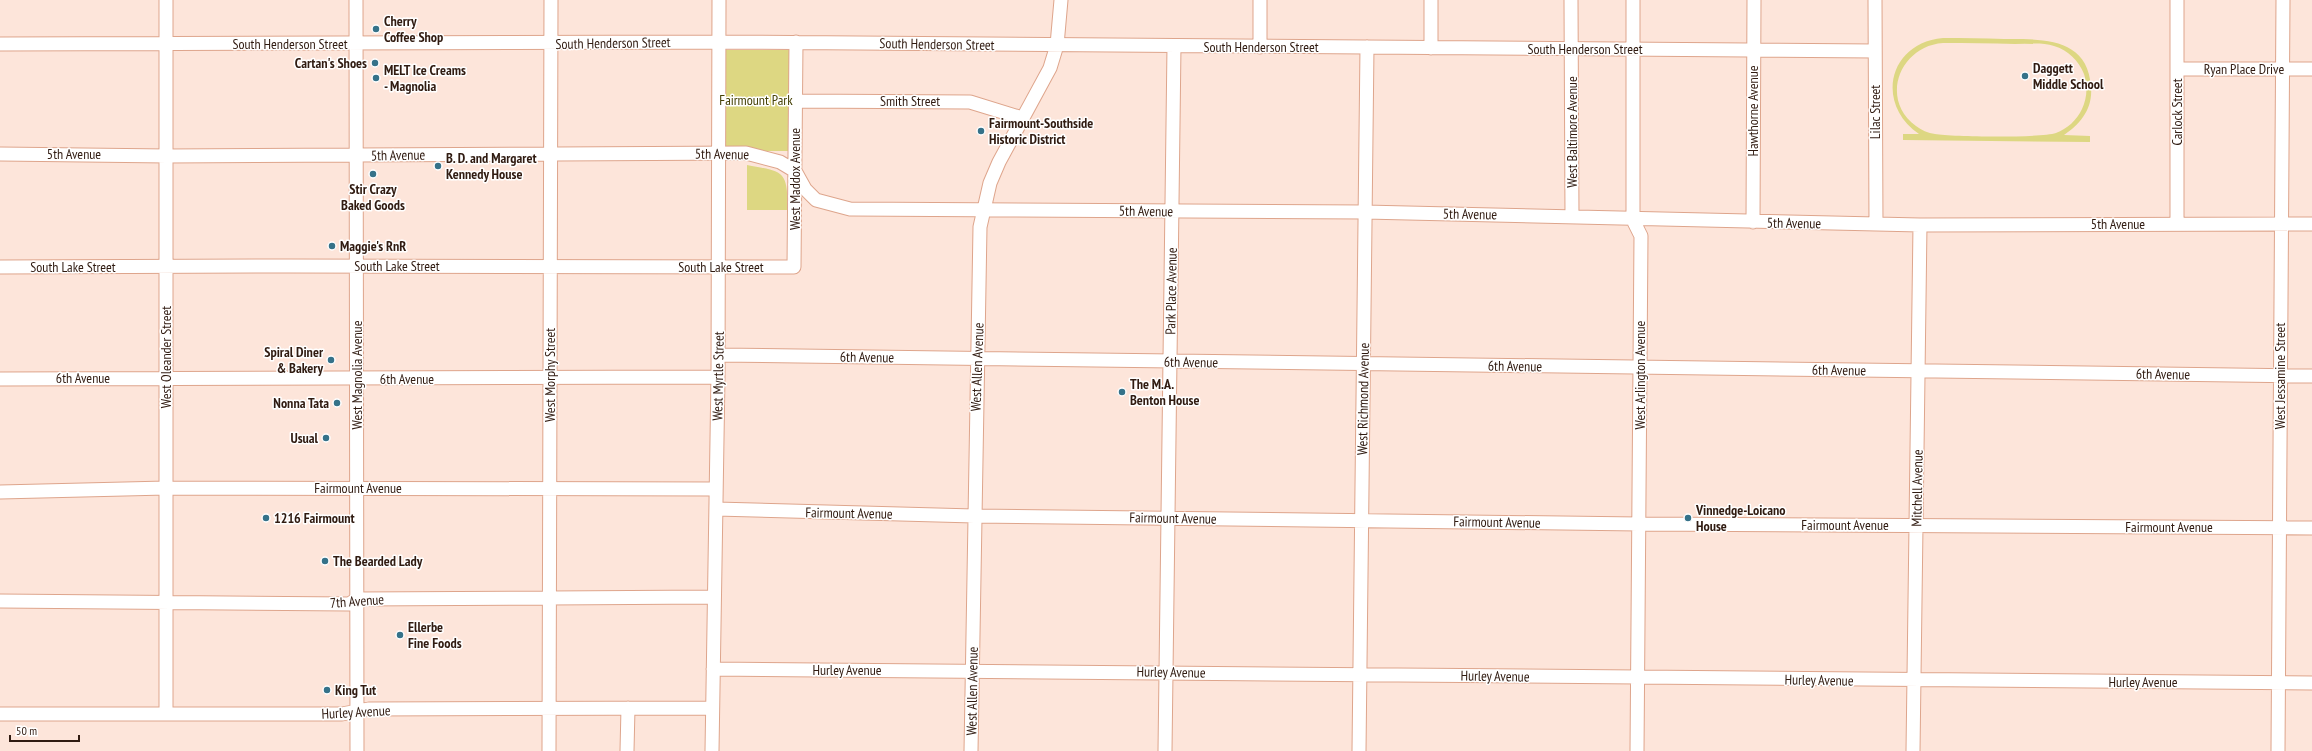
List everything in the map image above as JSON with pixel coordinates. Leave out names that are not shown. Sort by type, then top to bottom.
[{"type":"street","name":"West Oleander Street","points":[[166,0],[166,714]]},
{"type":"street","name":"West Magnolia Avenue","points":[[356,0],[357,751]]},
{"type":"street","name":"West Morphy Street","points":[[549,751],[551,0]]},
{"type":"street","name":"West Myrtle Street","points":[[712,751],[713,597],[718,377],[719,0]]},
{"type":"street","name":"West Allen Avenue","points":[[971,751],[976,359],[980,227],[990,183],[1022,118],[1050,68],[1056,45],[1061,0]]},
{"type":"street","points":[[1260,0],[1260,47]]},
{"type":"street","points":[[1430,48],[1431,0]]},
{"type":"street","name":"West Baltimore Avenue","points":[[1570,0],[1572,217]]},
{"type":"street","name":"West Arlington Avenue","points":[[1633,0],[1632,220],[1641,236],[1637,751]]},
{"type":"street","name":"Hawthorne Avenue","points":[[1753,222],[1754,0]]},
{"type":"street","name":"Lilac Street","points":[[1875,0],[1876,224]]},
{"type":"street","name":"Carlock Street","points":[[2177,0],[2177,224]]},
{"type":"street","name":"West Jessamine Street","points":[[2278,751],[2283,0]]},
{"type":"street","name":"South Henderson Street","points":[[0,44],[551,44],[796,42],[1875,51]]},
{"type":"street","name":"West Maddox Avenue","points":[[794,267],[796,42]]},
{"type":"street","name":"Park Place Avenue","points":[[1165,751],[1174,46]]},
{"type":"street","name":"West Richmond Avenue","points":[[1359,751],[1367,47]]},
{"type":"street","name":"Ryan Place Drive","points":[[2177,69],[2312,69]]},
{"type":"street","name":"Smith Street","points":[[796,101],[970,102],[1022,118]]},
{"type":"street","name":"5th Avenue","points":[[0,154],[167,156],[746,153],[765,156],[780,162],[795,171],[805,189],[816,200],[829,205],[850,209],[1365,212],[1603,217],[1632,220],[1920,225],[2312,224]]},
{"type":"street","name":"Mitchell Avenue","points":[[1913,751],[1920,225]]},
{"type":"street","name":"South Lake Street","points":[[0,267],[794,267]]},
{"type":"street","name":"6th Avenue","points":[[718,355],[2312,376]]},
{"type":"street","name":"6th Avenue","points":[[0,379],[550,379],[718,377]]},
{"type":"street","name":"Fairmount Avenue","points":[[0,492],[166,488],[716,489]]},
{"type":"street","name":"Fairmount Avenue","points":[[716,509],[974,516],[1639,524],[2312,528]]},
{"type":"street","name":"7th Avenue","points":[[0,601],[349,604],[356,599],[713,597]]},
{"type":"street","name":"Hurley Avenue","points":[[713,669],[1166,672],[1914,681],[2312,683]]},
{"type":"street","points":[[627,751],[628,708]]},
{"type":"street","name":"Hurley Avenue","points":[[0,714],[342,714],[369,709],[712,708]]},
{"type":"green space","points":[[1943,38],[2033,39],[2061,44],[2072,50],[2081,58],[2088,71],[2091,95],[2088,109],[2080,121],[2064,135],[2090,136],[2090,142],[1903,140],[1903,134],[1919,134],[1905,121],[1896,107],[1893,92],[1894,77],[1900,63],[1910,51],[1924,42]],"holes":[[[1943,43],[2040,44],[2054,46],[2064,50],[2076,60],[2084,74],[2086,87],[2084,105],[2080,113],[2071,124],[2056,133],[2047,135],[1959,136],[1932,134],[1920,129],[1905,115],[1899,102],[1897,89],[1900,76],[1906,63],[1915,53],[1928,46]]]},
{"type":"green space","name":"Fairmount Park","points":[[723,50],[789,50],[789,151],[723,151]]},
{"type":"green space","points":[[747,165],[769,169],[781,175],[785,180],[787,187],[788,210],[747,210]]},
{"type":"place","name":"Cherry Coffee Shop","points":[[376,29]]},
{"type":"place","name":"Cartan's Shoes","points":[[375,63]]},
{"type":"place","name":"Daggett Middle School","points":[[2025,76]]},
{"type":"place","name":"MELT Ice Creams - Magnolia","points":[[376,78]]},
{"type":"place","name":"Fairmount-Southside Historic District","points":[[981,131]]},
{"type":"place","name":"B. D. and Margaret Kennedy House","points":[[438,166]]},
{"type":"place","name":"Stir Crazy Baked Goods","points":[[373,174]]},
{"type":"place","name":"Maggie's RnR","points":[[332,246]]},
{"type":"place","name":"Spiral Diner & Bakery","points":[[331,360]]},
{"type":"place","name":"The M.A. Benton House","points":[[1122,392]]},
{"type":"place","name":"Nonna Tata","points":[[337,403]]},
{"type":"place","name":"Usual","points":[[326,438]]},
{"type":"place","name":"1216 Fairmount","points":[[266,518]]},
{"type":"place","name":"Vinnedge-Loicano House","points":[[1688,518]]},
{"type":"place","name":"The Bearded Lady","points":[[325,561]]},
{"type":"place","name":"Ellerbe Fine Foods","points":[[400,635]]},
{"type":"place","name":"King Tut","points":[[327,690]]}]
